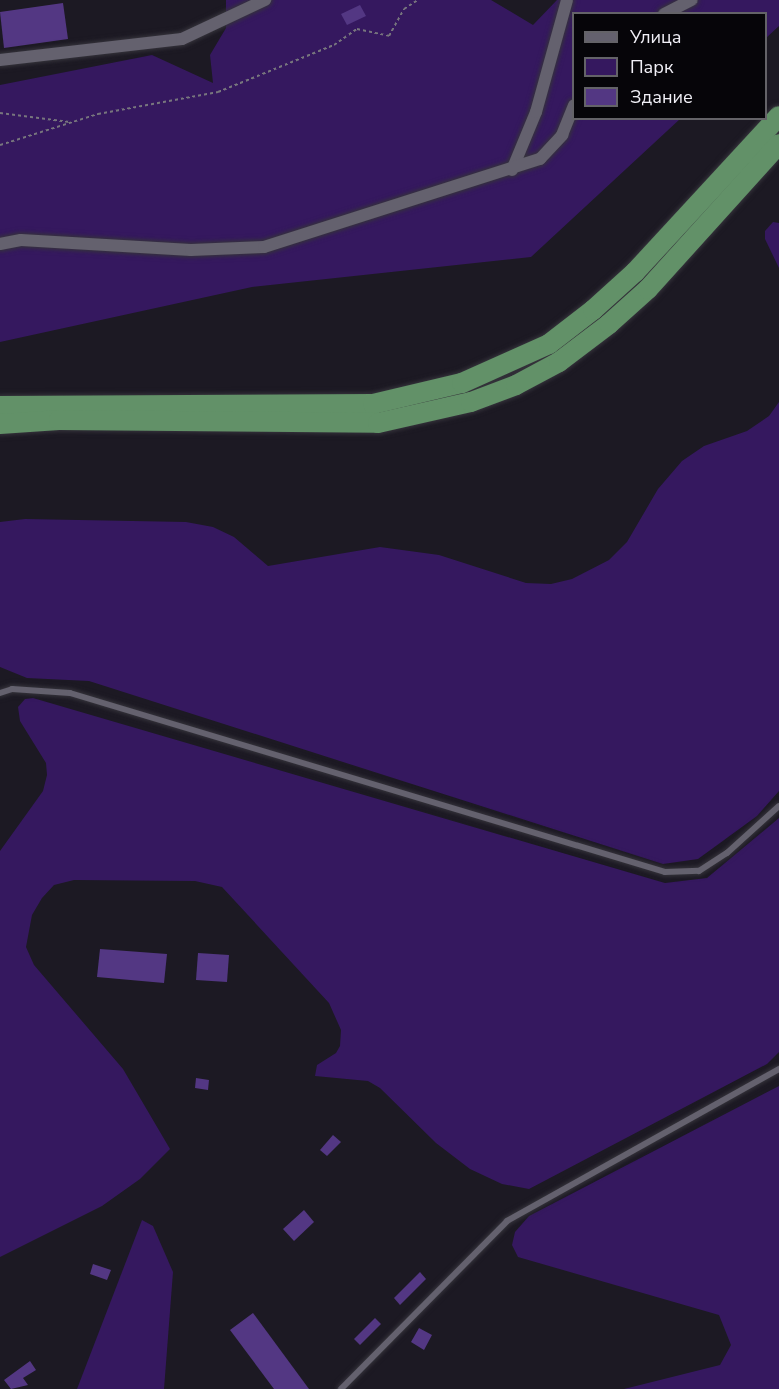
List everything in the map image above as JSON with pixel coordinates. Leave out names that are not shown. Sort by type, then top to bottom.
[{"type":"highway","points":[[0,406],[373,404],[462,383],[549,344],[593,310],[635,272],[779,116]]},
{"type":"highway","points":[[0,424],[59,420],[378,423],[471,402],[516,385],[559,362],[609,324],[648,288],[779,144]]},
{"type":"street","points":[[0,60],[182,39],[265,0]]},
{"type":"street","points":[[512,170],[536,112],[567,0]]},
{"type":"street","points":[[668,12],[692,0]]},
{"type":"street","points":[[0,244],[21,240],[191,250],[264,247],[512,170],[540,159],[552,148],[572,107]]},
{"type":"lane","points":[[0,693],[12,689],[70,693],[665,872],[699,871],[736,846],[779,806]]},
{"type":"lane","points":[[341,1389],[507,1221],[779,1069]]},
{"type":"path","points":[[0,146],[70,122],[218,92],[334,45],[357,29],[389,36],[404,9],[418,0]]},
{"type":"path","points":[[0,114],[70,122]]},
{"type":"green space","points":[[226,0],[491,0],[533,25],[557,0],[779,0],[779,26],[767,37],[767,12],[572,12],[572,120],[679,120],[531,257],[252,287],[0,342],[0,85],[152,55],[213,83],[210,55],[226,28]]},
{"type":"green space","points":[[773,222],[779,223],[779,268],[765,239],[765,231]]},
{"type":"green space","points":[[779,402],[779,791],[757,816],[698,859],[663,864],[89,681],[27,678],[0,667],[0,522],[25,519],[186,522],[213,527],[234,537],[268,566],[380,547],[439,555],[526,583],[551,584],[572,579],[609,560],[627,542],[658,489],[682,461],[704,446],[747,431],[769,416]]},
{"type":"green space","points":[[33,698],[665,883],[707,878],[779,818],[779,1052],[767,1064],[529,1189],[502,1184],[470,1169],[436,1143],[380,1088],[368,1081],[315,1076],[317,1065],[336,1053],[340,1046],[341,1030],[329,1003],[222,887],[195,881],[74,880],[54,885],[42,898],[32,915],[26,947],[34,965],[123,1069],[170,1149],[140,1179],[102,1206],[0,1257],[0,851],[43,791],[47,775],[46,763],[20,721],[18,707],[25,699]]},
{"type":"green space","points":[[779,1086],[779,1389],[624,1389],[720,1365],[731,1345],[719,1315],[518,1257],[512,1245],[515,1232],[529,1216]]},
{"type":"green space","points":[[142,1220],[153,1226],[173,1272],[164,1389],[77,1389]]},
{"type":"building","points":[[63,3],[68,39],[4,48],[0,12]]},
{"type":"building","points":[[360,5],[366,16],[347,25],[341,14]]},
{"type":"building","points":[[100,949],[167,954],[164,983],[97,977]]},
{"type":"building","points":[[198,953],[229,955],[227,982],[196,980]]},
{"type":"building","points":[[196,1078],[209,1080],[208,1090],[195,1088]]},
{"type":"building","points":[[333,1135],[341,1142],[327,1156],[320,1150]]},
{"type":"building","points":[[304,1210],[314,1222],[294,1241],[283,1229]]},
{"type":"building","points":[[93,1264],[111,1270],[107,1280],[90,1274]]},
{"type":"building","points":[[420,1272],[426,1279],[400,1305],[394,1298]]},
{"type":"building","points":[[253,1313],[309,1389],[274,1389],[230,1330]]},
{"type":"building","points":[[375,1318],[381,1324],[360,1345],[354,1339]]},
{"type":"building","points":[[419,1328],[432,1335],[424,1350],[411,1342]]},
{"type":"building","points":[[30,1361],[36,1370],[23,1378],[28,1385],[11,1389],[4,1380]]}]
